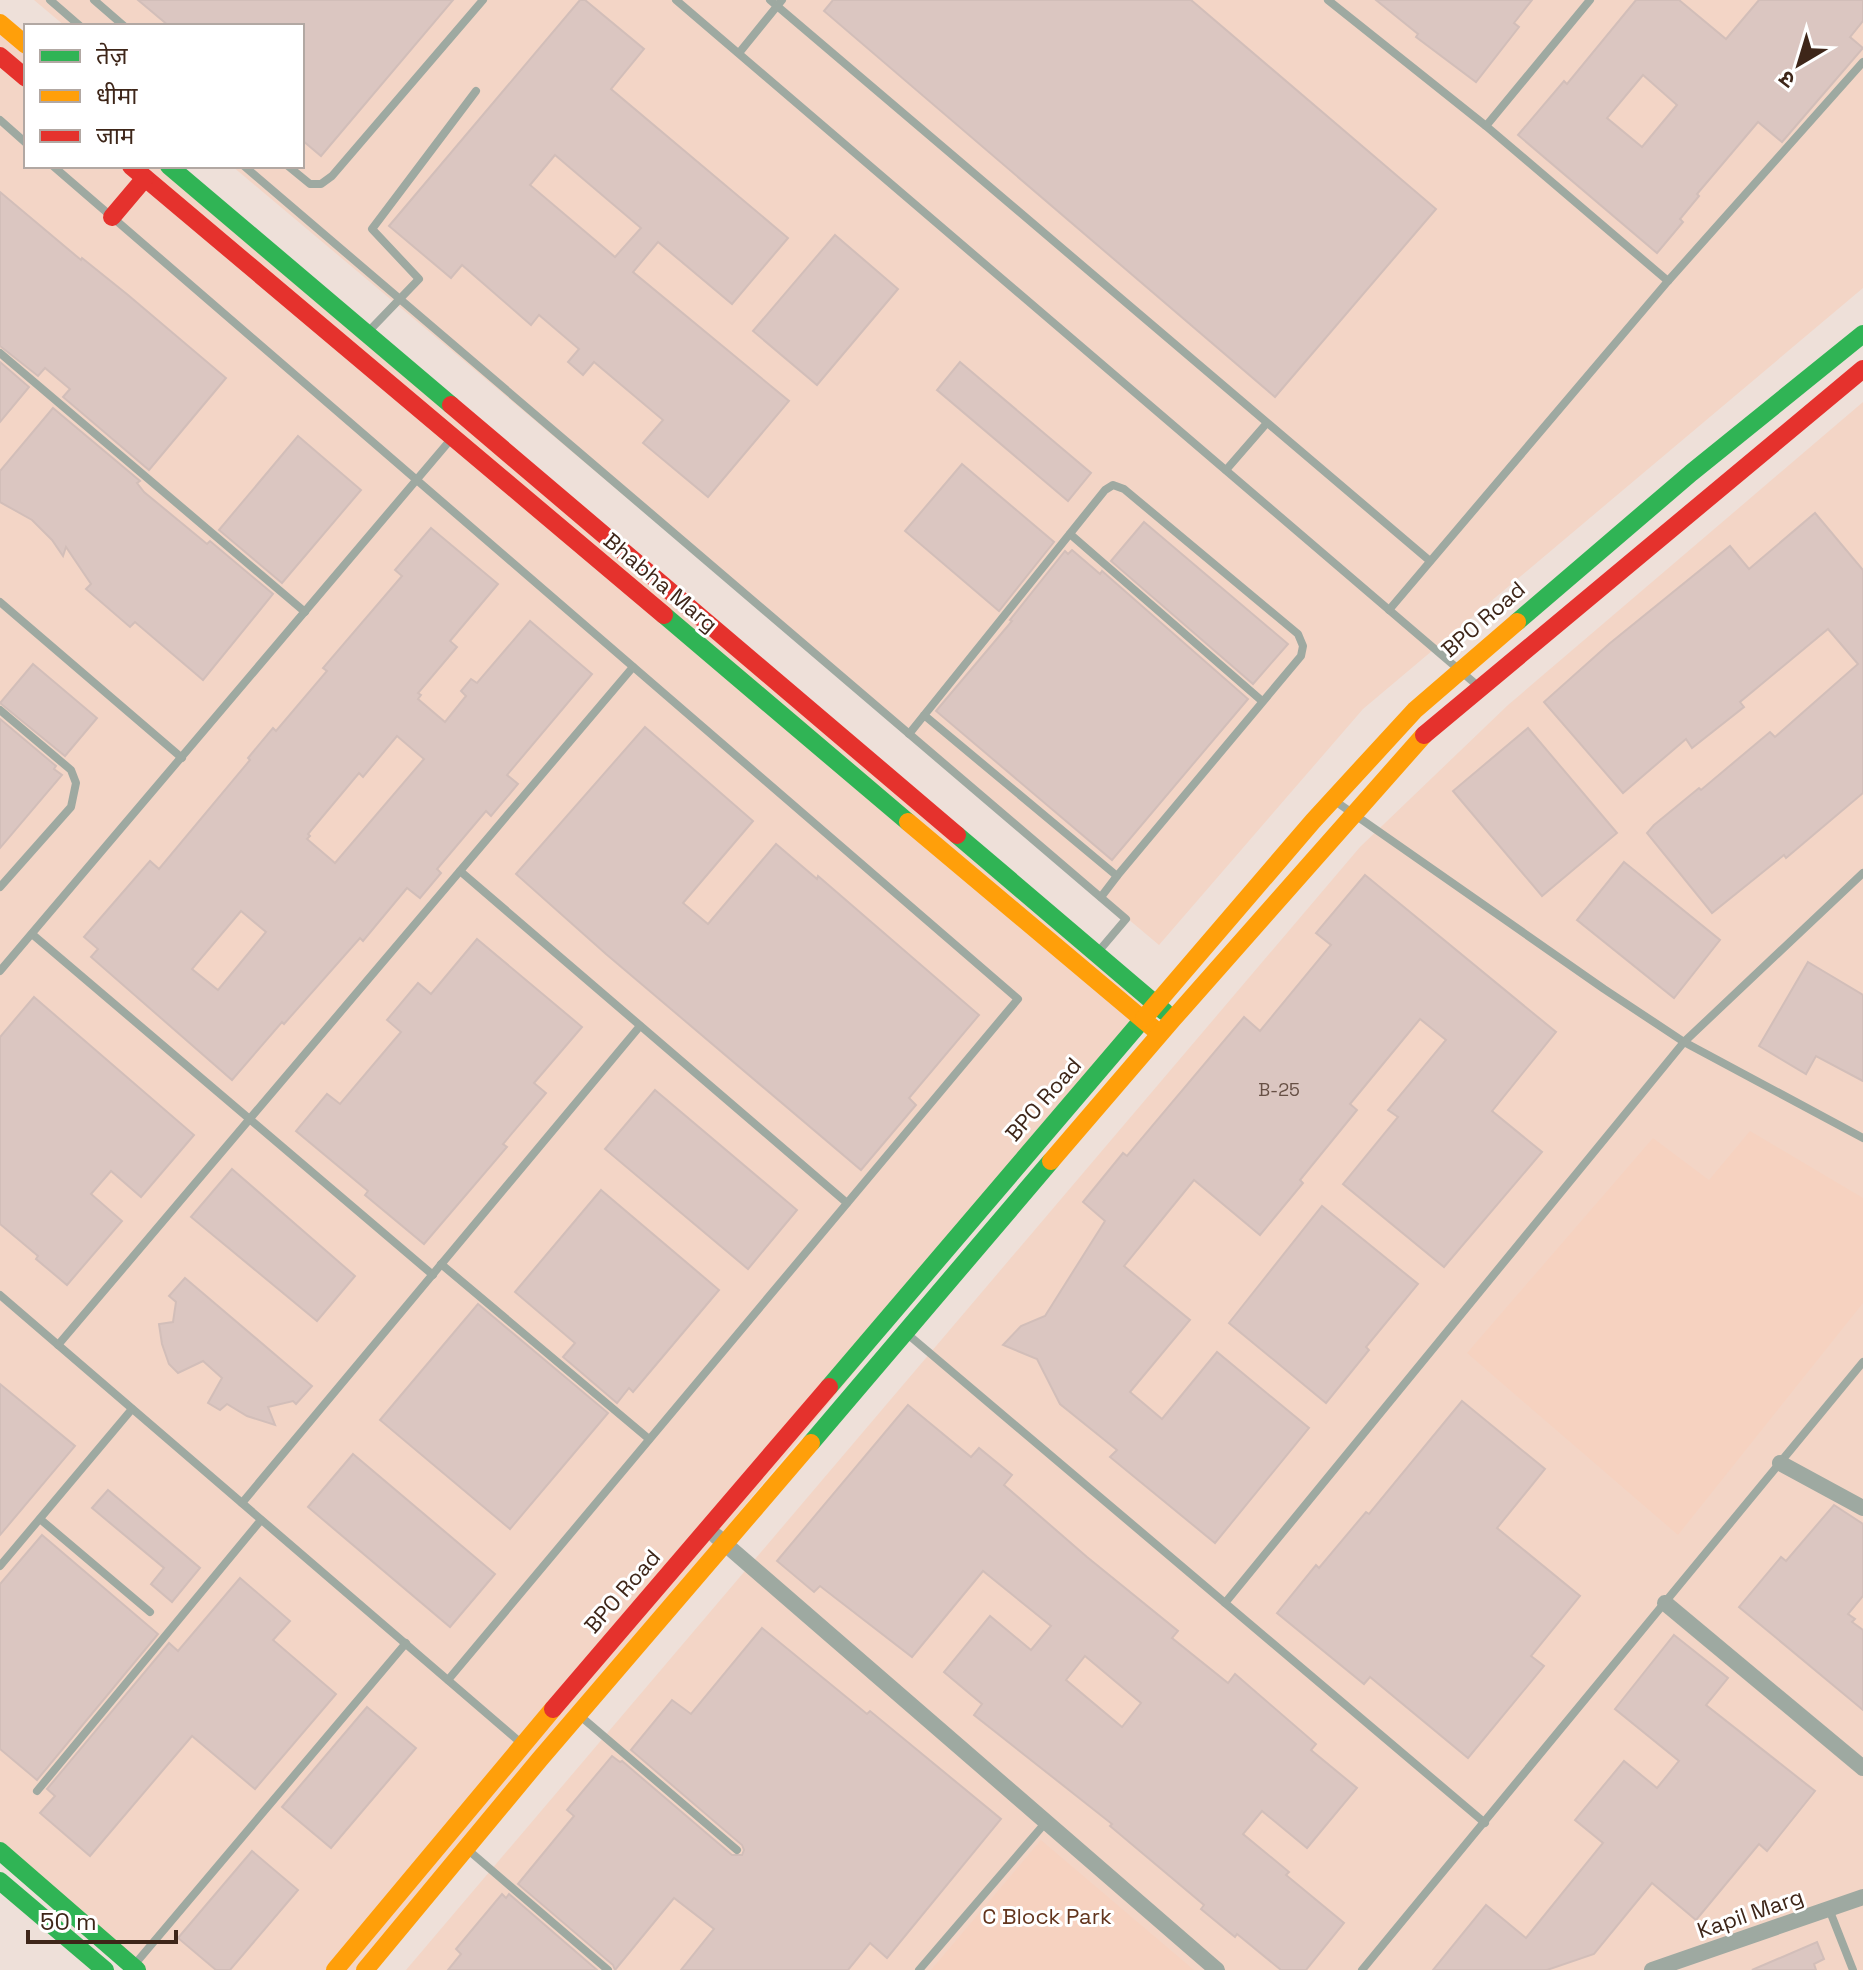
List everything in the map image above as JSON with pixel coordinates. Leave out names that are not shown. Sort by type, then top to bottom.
[{"type":"street","points":[[0,23],[24,43]]},
{"type":"street","points":[[3,65],[24,77]]},
{"type":"street","name":"Bhabha Marg","points":[[171,168],[1173,1019]]},
{"type":"street","points":[[112,217],[138,172]]},
{"type":"street","name":"Bhabha Marg","points":[[138,172],[1160,1034]]},
{"type":"street","name":"BPO Road","points":[[335,1970],[523,1744],[1142,1020],[1332,800],[1415,710],[1691,473],[1863,334]]},
{"type":"street","points":[[365,1970],[540,1759],[1160,1034],[1432,726],[1863,369]]},
{"type":"street","points":[[1780,1463],[1863,1508]]},
{"type":"street","points":[[707,1529],[1217,1970]]},
{"type":"street","points":[[1665,1603],[1863,1768]]},
{"type":"street","points":[[0,1851],[135,1968]]},
{"type":"street","points":[[0,1881],[105,1970]]},
{"type":"street","name":"Kapil Marg","points":[[1652,1970],[1863,1897]]},
{"type":"lane","points":[[50,0],[78,24]]},
{"type":"lane","points":[[94,0],[122,24]]},
{"type":"lane","points":[[290,168],[310,184],[321,184],[332,176],[483,0]]},
{"type":"lane","points":[[676,0],[1479,687]]},
{"type":"lane","points":[[1328,0],[1486,126],[1668,281]]},
{"type":"lane","points":[[1486,126],[1590,0]]},
{"type":"lane","points":[[739,53],[776,2],[1266,424],[1430,561]]},
{"type":"lane","points":[[1389,610],[1668,281],[1863,62]]},
{"type":"lane","points":[[367,334],[419,279],[372,229],[476,91]]},
{"type":"lane","points":[[0,121],[24,141]]},
{"type":"lane","points":[[55,168],[1018,999],[448,1680]]},
{"type":"lane","points":[[246,168],[1126,919],[1097,954]]},
{"type":"lane","points":[[0,353],[305,612]]},
{"type":"lane","points":[[0,971],[468,420]]},
{"type":"lane","points":[[1226,470],[1266,424]]},
{"type":"lane","points":[[909,734],[1105,490],[1113,485],[1124,489],[1298,634],[1303,646],[1301,656],[1101,897]]},
{"type":"lane","points":[[1070,534],[1262,701]]},
{"type":"lane","points":[[0,602],[182,758]]},
{"type":"lane","points":[[58,1345],[633,667]]},
{"type":"lane","points":[[0,710],[71,770],[76,783],[71,807],[0,887]]},
{"type":"lane","points":[[924,715],[1117,876]]},
{"type":"lane","points":[[1332,800],[1684,1042],[1863,1138]]},
{"type":"lane","points":[[460,871],[847,1203]]},
{"type":"lane","points":[[1225,1603],[1684,1042],[1863,873]]},
{"type":"lane","points":[[32,934],[433,1275]]},
{"type":"lane","points":[[242,1503],[640,1026]]},
{"type":"lane","points":[[441,1264],[649,1439]]},
{"type":"lane","points":[[0,1295],[540,1759]]},
{"type":"lane","points":[[888,1318],[1485,1823]]},
{"type":"lane","points":[[1362,1970],[1863,1362]]},
{"type":"lane","points":[[0,1566],[132,1409]]},
{"type":"lane","points":[[40,1519],[150,1612]]},
{"type":"lane","points":[[37,1791],[261,1520]]},
{"type":"lane","points":[[135,1968],[406,1643]]},
{"type":"lane","points":[[579,1714],[737,1850]]},
{"type":"lane","points":[[919,1970],[1046,1821]]},
{"type":"lane","points":[[466,1849],[608,1970]]},
{"type":"lane","points":[[1829,1909],[1853,1970]]},
{"type":"shaded area","points":[[34,0],[1863,0],[1863,288],[1363,709],[1159,945],[234,168],[304,168],[304,24],[63,24]]},
{"type":"shaded area","points":[[0,21],[24,41],[24,168],[173,168],[1156,1004],[364,1970],[129,1970],[0,1859]]},
{"type":"shaded area","points":[[1863,402],[1863,1970],[406,1970],[1360,847],[1508,705]]},
{"type":"green space","points":[[1750,1131],[1863,1198],[1863,1303],[1678,1535],[1467,1353],[1653,1138],[1709,1180]]},
{"type":"green space","name":"C Block Park","points":[[1041,1840],[1194,1970],[931,1970]]},
{"type":"building","points":[[138,0],[453,0],[321,156],[304,142],[304,24],[167,24]]},
{"type":"building","points":[[580,0],[585,0],[644,49],[611,89],[788,238],[732,304],[658,242],[633,272],[789,401],[708,497],[643,443],[663,420],[594,362],[583,375],[568,362],[579,349],[539,315],[531,325],[462,265],[451,278],[389,226]],"holes":[[[555,155],[641,228],[615,257],[530,185]]]},
{"type":"building","points":[[833,0],[1191,0],[1436,209],[1275,397],[824,11]]},
{"type":"building","points":[[1376,0],[1532,0],[1514,23],[1519,27],[1476,82],[1416,37],[1418,34]]},
{"type":"building","points":[[1636,0],[1679,0],[1726,39],[1759,0],[1863,0],[1863,21],[1850,37],[1863,48],[1782,142],[1758,122],[1697,194],[1699,196],[1680,219],[1683,222],[1657,253],[1518,135],[1564,81],[1567,84]],"holes":[[[1643,75],[1677,105],[1642,147],[1607,118]]]},
{"type":"building","points":[[0,192],[226,378],[149,470],[63,397],[70,389],[45,368],[38,376],[0,346]]},
{"type":"building","points":[[835,235],[898,289],[817,385],[753,331]]},
{"type":"building","points":[[0,362],[29,387],[0,422]]},
{"type":"building","points":[[960,362],[1091,473],[1068,501],[937,390]]},
{"type":"building","points":[[53,408],[140,481],[137,483],[144,492],[207,544],[210,541],[273,594],[203,680],[135,622],[130,627],[86,589],[91,584],[66,547],[63,556],[32,520],[0,502],[0,471]]},
{"type":"building","points":[[298,436],[361,490],[282,583],[219,530]]},
{"type":"building","points":[[962,464],[1054,542],[999,611],[905,531]]},
{"type":"building","points":[[1815,513],[1863,570],[1863,793],[1786,858],[1784,855],[1712,913],[1647,833],[1770,732],[1775,737],[1858,664],[1828,629],[1740,702],[1744,707],[1692,748],[1686,739],[1623,793],[1544,702],[1609,644],[1730,546],[1749,569]]},
{"type":"building","points":[[1144,522],[1288,644],[1253,684],[1111,561]]},
{"type":"building","points":[[431,528],[498,584],[450,641],[457,647],[418,693],[421,695],[418,699],[445,722],[466,696],[461,691],[471,679],[477,683],[530,621],[592,674],[507,775],[518,784],[491,816],[486,811],[437,869],[441,873],[420,898],[407,888],[363,941],[360,938],[232,1080],[91,957],[98,949],[84,937],[150,861],[159,869],[273,728],[276,731],[327,671],[323,668],[402,576],[395,570]],"holes":[[[397,736],[424,759],[335,863],[307,839],[308,834],[359,773],[363,777]],[[241,911],[266,932],[218,990],[192,969]]]},
{"type":"building","points":[[1072,550],[1100,574],[1102,571],[1248,699],[1112,860],[936,711],[1012,621],[1065,551],[1068,554]]},
{"type":"building","points":[[33,664],[97,718],[65,756],[0,703]]},
{"type":"building","points":[[0,719],[56,766],[54,769],[62,775],[0,848]]},
{"type":"building","points":[[645,727],[753,821],[683,903],[708,924],[776,844],[817,879],[818,876],[979,1015],[909,1098],[916,1105],[861,1170],[516,874]]},
{"type":"building","points":[[1528,728],[1617,833],[1542,896],[1453,791]]},
{"type":"building","points":[[1624,862],[1720,940],[1674,998],[1577,920]]},
{"type":"building","points":[[1365,875],[1556,1032],[1492,1111],[1542,1152],[1444,1267],[1343,1184],[1398,1117],[1388,1110],[1446,1040],[1420,1019],[1350,1104],[1357,1110],[1260,1235],[1194,1180],[1124,1266],[1190,1320],[1130,1392],[1162,1419],[1217,1352],[1309,1428],[1215,1543],[1110,1457],[1117,1450],[1060,1404],[1037,1359],[1003,1345],[1021,1326],[1045,1316],[1105,1221],[1083,1202],[1123,1153],[1127,1156],[1244,1017],[1260,1031],[1331,945],[1316,933]]},
{"type":"building","points":[[477,939],[582,1027],[534,1083],[546,1093],[503,1144],[507,1147],[424,1244],[365,1195],[368,1191],[296,1131],[327,1094],[340,1104],[401,1032],[387,1020],[418,983],[431,994]]},
{"type":"building","points":[[1808,962],[1863,995],[1863,1081],[1816,1056],[1806,1074],[1759,1046]]},
{"type":"building","points":[[34,997],[194,1135],[141,1197],[111,1171],[91,1194],[122,1221],[67,1285],[0,1224],[0,1037]]},
{"type":"building","points":[[655,1090],[797,1210],[748,1269],[605,1149]]},
{"type":"building","points":[[232,1169],[355,1276],[317,1321],[191,1217]]},
{"type":"building","points":[[601,1190],[719,1290],[633,1392],[629,1388],[617,1403],[563,1357],[575,1343],[515,1292]]},
{"type":"building","points":[[1322,1206],[1418,1284],[1366,1347],[1369,1350],[1326,1403],[1229,1323]]},
{"type":"building","points":[[185,1278],[312,1386],[296,1404],[293,1401],[268,1407],[275,1425],[247,1416],[227,1404],[220,1410],[208,1403],[222,1378],[203,1361],[178,1373],[169,1364],[159,1324],[173,1322],[176,1302],[169,1296]]},
{"type":"building","points":[[478,1304],[608,1413],[510,1529],[380,1420]]},
{"type":"building","points":[[0,1384],[75,1446],[0,1535]]},
{"type":"building","points":[[1462,1401],[1545,1469],[1497,1528],[1580,1596],[1531,1656],[1544,1666],[1468,1758],[1370,1677],[1364,1684],[1277,1613],[1316,1565],[1319,1568],[1366,1512],[1369,1514]]},
{"type":"building","points":[[908,1405],[971,1457],[979,1448],[1012,1475],[1004,1485],[1178,1631],[1172,1638],[1228,1683],[1235,1674],[1316,1744],[1311,1750],[1357,1788],[1307,1848],[1262,1811],[1243,1834],[1344,1923],[1306,1970],[1281,1970],[1201,1909],[1204,1905],[1110,1826],[1112,1824],[974,1715],[982,1704],[944,1672],[990,1616],[1031,1650],[1051,1626],[983,1571],[912,1657],[820,1586],[814,1592],[777,1561]],"holes":[[[1085,1656],[1141,1703],[1122,1727],[1066,1680]]]},
{"type":"building","points":[[353,1454],[495,1574],[450,1627],[308,1507]]},
{"type":"building","points":[[108,1490],[200,1568],[172,1602],[151,1584],[164,1568],[92,1508]]},
{"type":"building","points":[[1834,1505],[1863,1524],[1863,1596],[1848,1614],[1855,1619],[1852,1622],[1863,1630],[1863,1710],[1739,1607],[1781,1557],[1786,1561]]},
{"type":"building","points":[[42,1535],[158,1634],[37,1780],[0,1749],[0,1584]]},
{"type":"building","points":[[240,1578],[290,1621],[273,1640],[336,1694],[255,1789],[192,1736],[90,1856],[40,1813],[55,1796],[47,1789],[169,1643],[178,1651]]},
{"type":"building","points":[[762,1628],[867,1714],[870,1711],[1001,1819],[887,1958],[870,1943],[848,1970],[681,1970],[714,1929],[674,1898],[615,1970],[613,1965],[518,1884],[574,1816],[567,1810],[612,1756],[622,1761],[732,1855],[742,1855],[742,1845],[631,1750],[672,1700],[691,1714]]},
{"type":"building","points":[[1674,1635],[1728,1678],[1706,1705],[1815,1791],[1767,1851],[1759,1844],[1696,1920],[1652,1883],[1594,1954],[1547,1970],[1433,1970],[1486,1905],[1526,1938],[1603,1843],[1575,1820],[1624,1761],[1657,1788],[1679,1761],[1615,1709]]},
{"type":"building","points":[[367,1707],[416,1748],[331,1848],[282,1807]]},
{"type":"building","points":[[252,1851],[298,1890],[230,1970],[216,1970],[178,1938]]},
{"type":"building","points":[[502,1894],[506,1898],[509,1894],[597,1970],[448,1970],[461,1954],[456,1949]]},
{"type":"building","points":[[1817,1942],[1824,1959],[1814,1964],[1816,1970],[1752,1970]]},
{"type":"traffic: fast","points":[[171,168],[451,405]]},
{"type":"traffic: fast","points":[[1517,622],[1691,473],[1863,334]]},
{"type":"traffic: fast","points":[[664,615],[908,822]]},
{"type":"traffic: fast","points":[[957,835],[1165,1012]]},
{"type":"traffic: fast","points":[[829,1387],[1144,1018]]},
{"type":"traffic: fast","points":[[811,1443],[1051,1161]]},
{"type":"traffic: fast","points":[[0,1851],[137,1970]]},
{"type":"traffic: fast","points":[[0,1881],[105,1970]]},
{"type":"traffic: slow","points":[[0,23],[24,43]]},
{"type":"traffic: slow","points":[[1144,1018],[1313,821],[1415,710],[1517,622]]},
{"type":"traffic: slow","points":[[1051,1161],[1424,735]]},
{"type":"traffic: slow","points":[[908,822],[1153,1028]]},
{"type":"traffic: slow","points":[[365,1970],[540,1759],[811,1443]]},
{"type":"traffic: slow","points":[[335,1970],[553,1709]]},
{"type":"traffic: jam","points":[[0,56],[24,76]]},
{"type":"traffic: jam","points":[[133,168],[664,615]]},
{"type":"traffic: jam","points":[[112,217],[145,178]]},
{"type":"traffic: jam","points":[[1424,735],[1863,369]]},
{"type":"traffic: jam","points":[[451,405],[957,835]]},
{"type":"traffic: jam","points":[[553,1709],[829,1387]]}]
